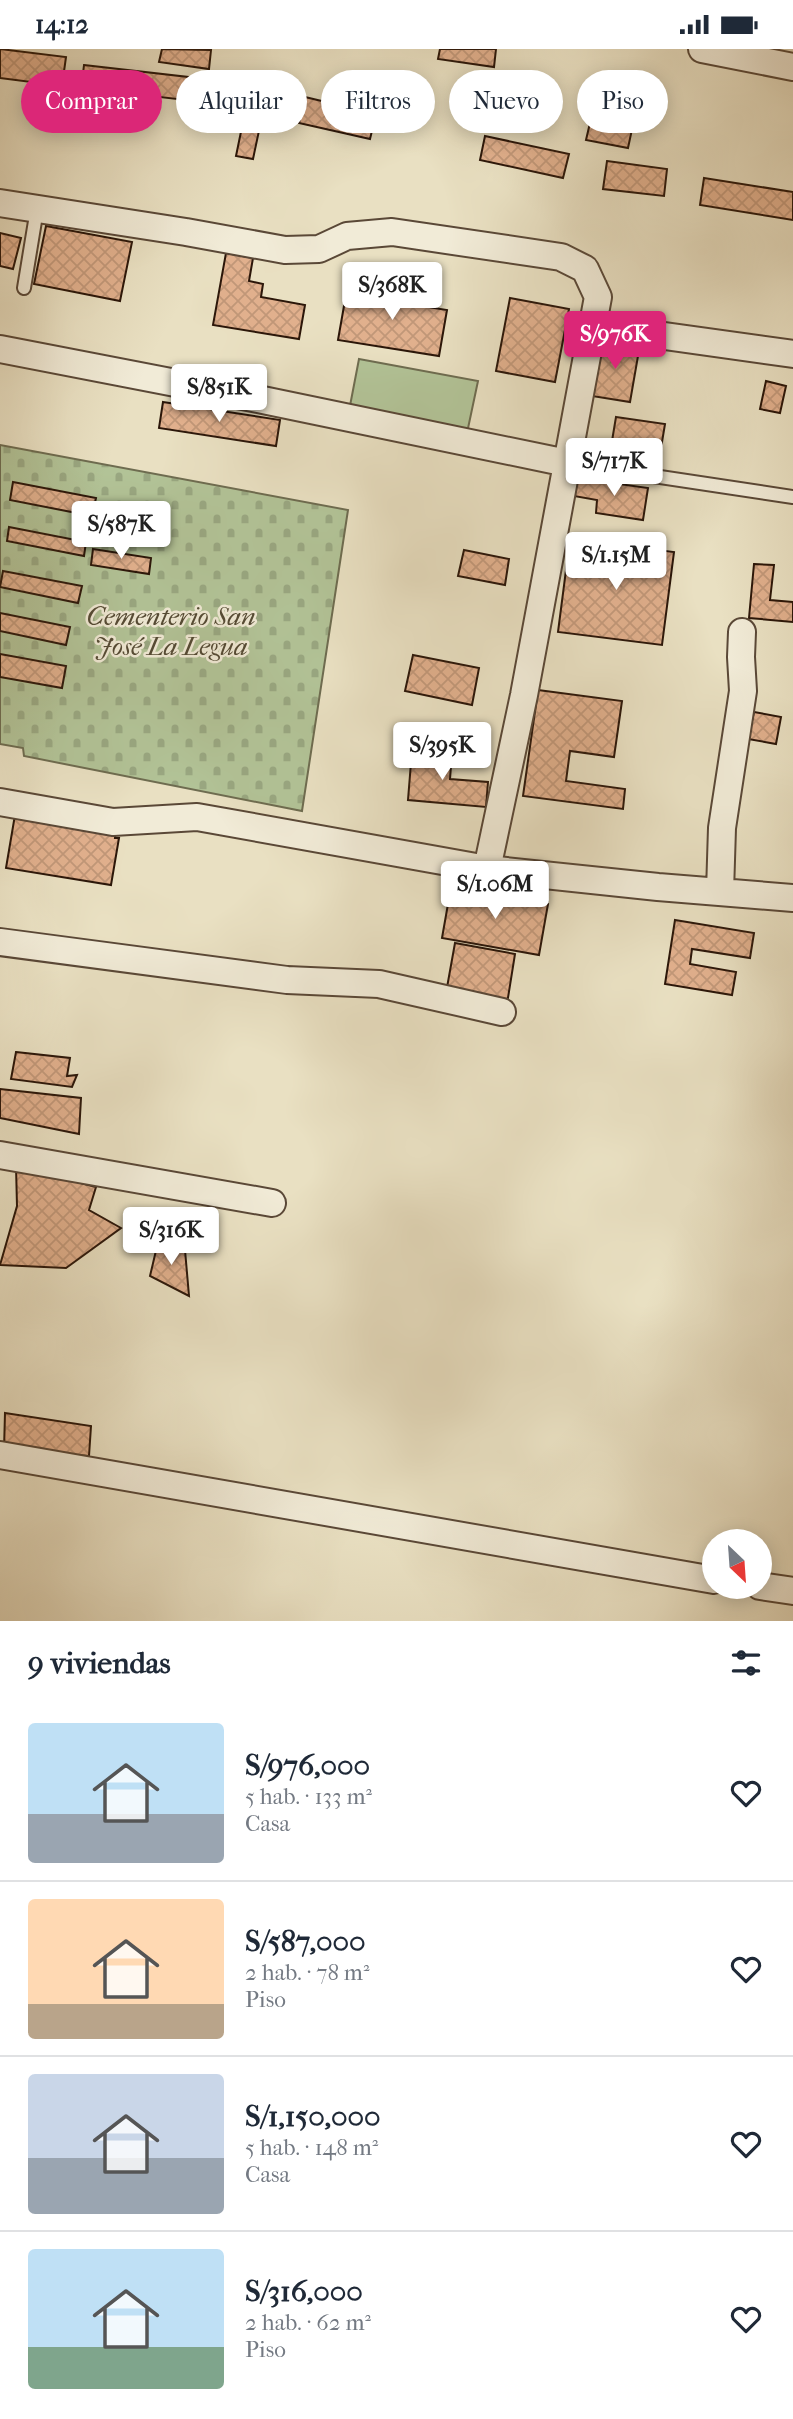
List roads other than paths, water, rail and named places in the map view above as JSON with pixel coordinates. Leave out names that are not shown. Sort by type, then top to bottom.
[{"type":"street","points":[[702,49],[793,67]]},
{"type":"street","points":[[0,203],[285,250],[319,249],[347,236],[392,232],[561,257],[585,269],[598,297],[524,695],[487,869]]},
{"type":"street","points":[[593,326],[793,354]]},
{"type":"street","points":[[0,349],[567,463]]},
{"type":"street","points":[[720,892],[722,828],[743,691],[740,657],[742,632]]},
{"type":"street","points":[[0,802],[113,822],[197,817],[487,869],[793,898]]},
{"type":"street","points":[[0,941],[287,980],[379,984],[502,1012]]},
{"type":"street","points":[[0,1155],[272,1203]]},
{"type":"street","points":[[0,1455],[702,1578]]},
{"type":"street","points":[[772,1588],[793,1591]]},
{"type":"lane","points":[[24,288],[37,209]]},
{"type":"lane","points":[[567,463],[793,497]]},
{"type":"park label","name":"Cementerio San José La Legua","points":[[171,630]]}]
